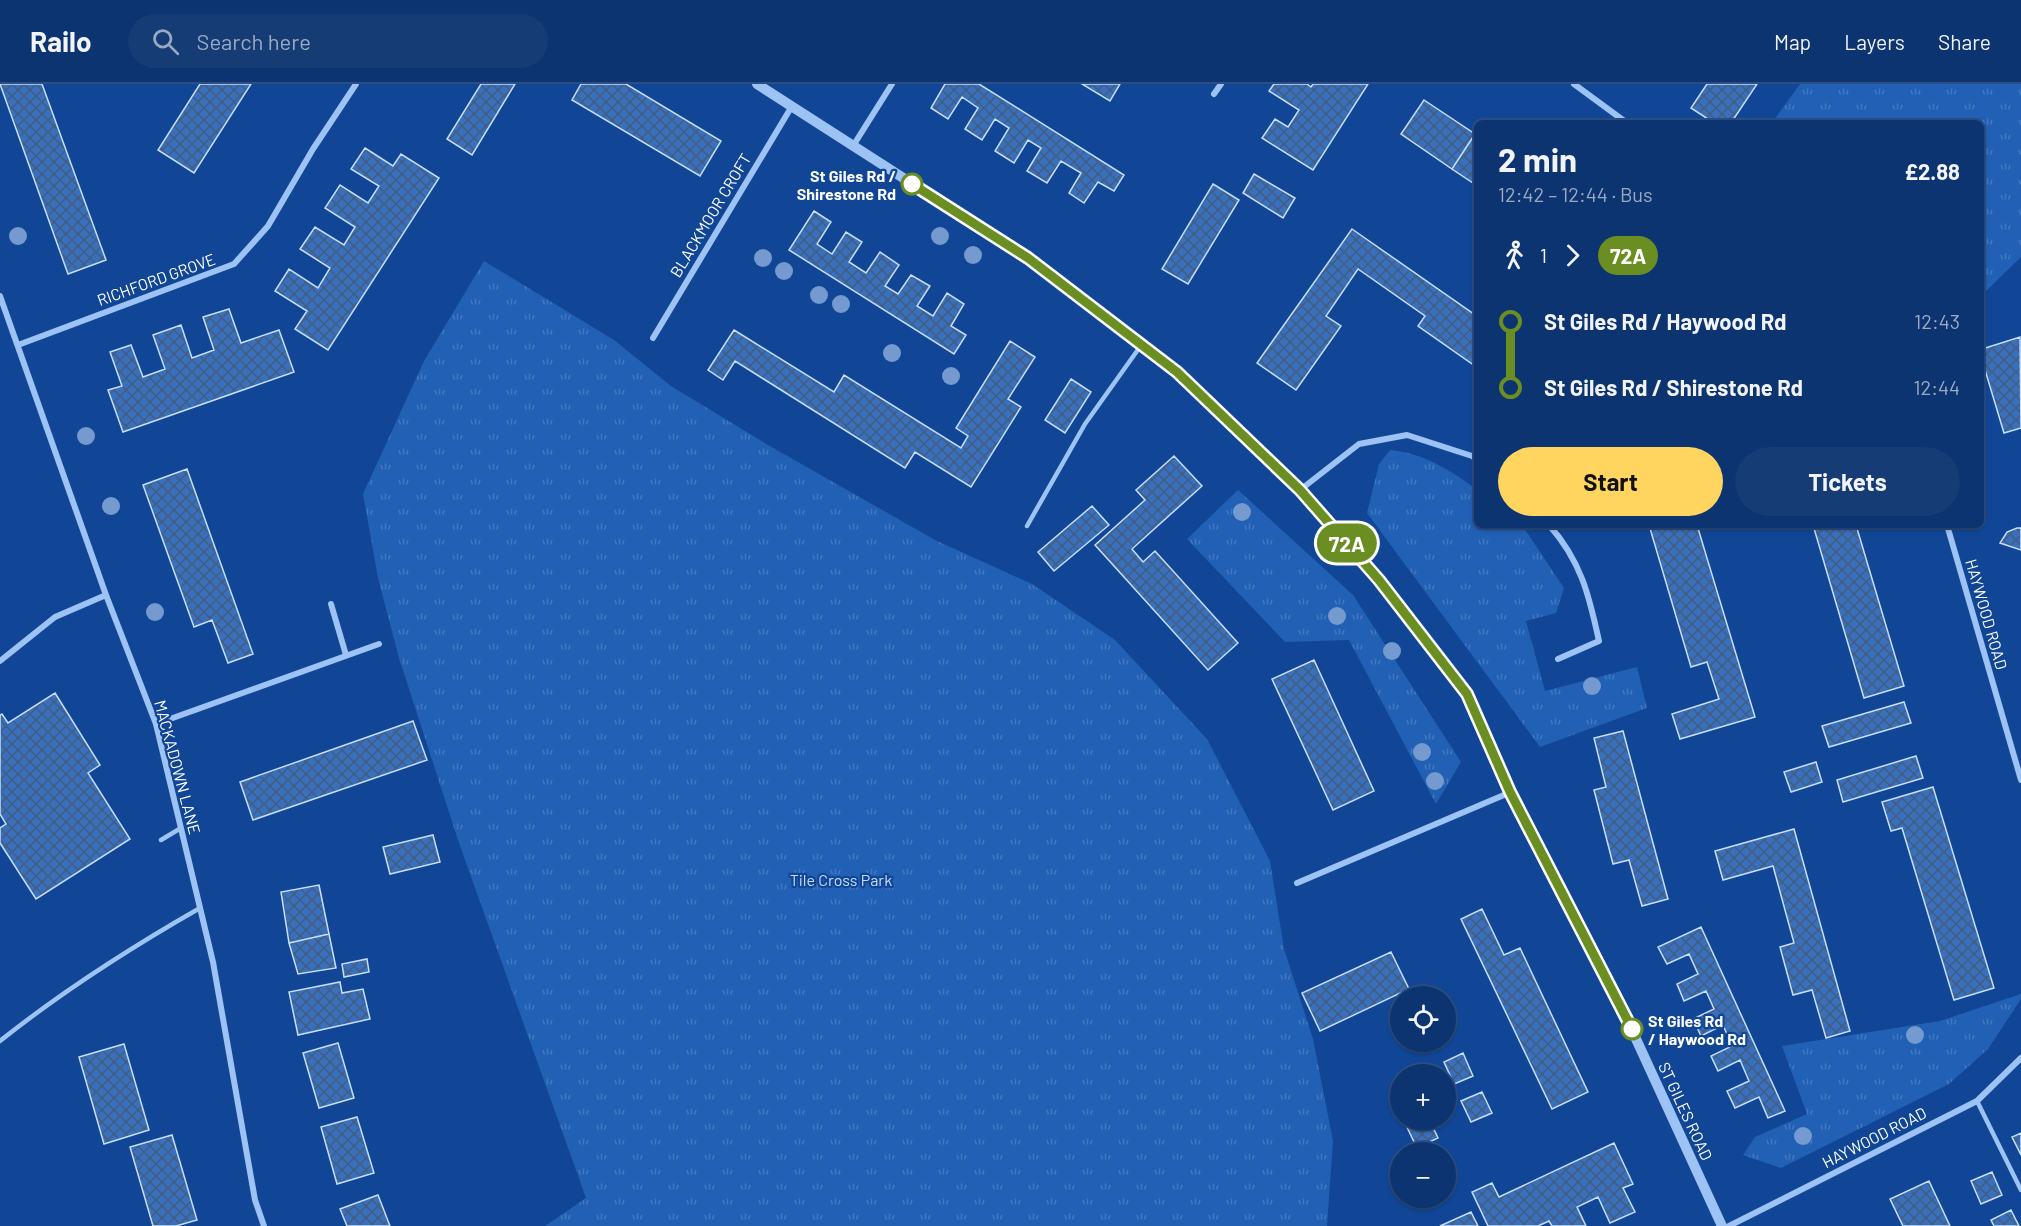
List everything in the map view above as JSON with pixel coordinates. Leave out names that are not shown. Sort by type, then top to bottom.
[{"type":"street","name":"RICHFORD GROVE","points":[[18,345],[234,264],[268,226],[313,149],[356,84]]},
{"type":"street","name":"ST GILES ROAD","points":[[756,84],[1028,258],[1142,344],[1177,372],[1300,490],[1379,580],[1467,694],[1510,792],[1614,991],[1722,1226]]},
{"type":"street","points":[[853,146],[892,84]]},
{"type":"street","points":[[1214,94],[1221,84]]},
{"type":"street","points":[[1574,84],[1623,120]]},
{"type":"street","name":"BLACKMOOR CROFT","points":[[653,338],[792,106]]},
{"type":"street","name":"MACKADOWN LANE","points":[[0,296],[106,595],[156,724],[213,962],[255,1200],[264,1226]]},
{"type":"street","points":[[1300,490],[1359,444],[1407,435],[1474,457]]},
{"type":"street","points":[[1552,528],[1566,545],[1588,588],[1599,641],[1558,659]]},
{"type":"street","name":"HAYWOOD ROAD","points":[[1948,528],[2020,775]]},
{"type":"street","points":[[0,661],[55,617],[106,595]]},
{"type":"street","points":[[331,604],[346,655]]},
{"type":"street","points":[[156,724],[379,644]]},
{"type":"street","points":[[1297,883],[1510,792]]},
{"type":"street","name":"HAYWOOD ROAD","points":[[1729,1226],[1977,1101],[2021,1058]]},
{"type":"lane","points":[[1027,526],[1085,424],[1142,344]]},
{"type":"lane","points":[[161,840],[181,828]]},
{"type":"lane","points":[[0,1041],[54,998],[102,966],[200,908]]},
{"type":"lane","points":[[1977,1101],[2021,1190]]},
{"type":"green space","points":[[1800,84],[2021,84],[2021,257],[1984,293],[1984,120],[1774,120]]},
{"type":"green space","name":"Tile Cross Park","points":[[484,261],[614,340],[671,386],[768,445],[935,540],[1032,584],[1115,640],[1207,739],[1270,861],[1284,949],[1313,1039],[1333,1141],[1327,1226],[545,1226],[586,1198],[459,843],[399,658],[378,578],[363,494],[424,361]]},
{"type":"green space","points":[[1390,450],[1425,459],[1474,488],[1474,528],[1524,528],[1564,588],[1556,613],[1526,621],[1545,691],[1637,667],[1647,708],[1540,747],[1367,513],[1379,464]]},
{"type":"green space","points":[[1238,490],[1353,595],[1461,762],[1436,804],[1349,640],[1285,642],[1187,539]]},
{"type":"green space","points":[[2021,994],[2021,999],[1988,1049],[1949,1084],[1781,1168],[1743,1155],[1755,1137],[1807,1114],[1782,1046],[1940,1021]]},
{"type":"building","points":[[0,84],[42,84],[106,260],[68,274]]},
{"type":"building","points":[[200,84],[251,84],[194,173],[158,150]]},
{"type":"building","points":[[481,84],[515,84],[472,155],[447,139]]},
{"type":"building","points":[[581,84],[626,84],[721,141],[700,176],[572,100]]},
{"type":"building","points":[[945,84],[979,84],[1124,175],[1114,191],[1098,182],[1084,203],[1069,193],[1081,173],[1061,161],[1047,183],[1027,171],[1041,148],[1028,140],[1014,163],[995,151],[1009,128],[995,119],[982,140],[965,129],[978,108],[962,97],[948,119],[931,108]]},
{"type":"building","points":[[1082,84],[1120,84],[1110,101]]},
{"type":"building","points":[[1274,84],[1307,84],[1311,87],[1313,84],[1368,84],[1313,170],[1262,138],[1275,119],[1288,127],[1299,110],[1269,91]]},
{"type":"building","points":[[1707,84],[1757,84],[1733,120],[1709,120],[1691,108]]},
{"type":"building","points":[[1424,100],[1474,136],[1452,169],[1401,134]]},
{"type":"building","points":[[1474,136],[1474,182],[1452,169]]},
{"type":"building","points":[[365,148],[393,166],[401,154],[439,178],[328,350],[295,329],[307,311],[275,291],[289,269],[318,288],[330,268],[300,249],[315,227],[344,245],[355,227],[325,208],[340,185],[368,203],[379,186],[351,169]]},
{"type":"building","points":[[1254,174],[1295,198],[1283,218],[1243,193]]},
{"type":"building","points":[[1213,184],[1239,200],[1188,284],[1162,269]]},
{"type":"building","points":[[814,211],[831,222],[817,244],[832,254],[846,232],[862,242],[849,262],[866,273],[880,252],[899,265],[885,286],[898,294],[911,275],[930,286],[917,306],[933,316],[947,293],[964,304],[951,326],[966,335],[954,354],[789,250]]},
{"type":"building","points":[[1352,229],[1474,314],[1474,365],[1418,326],[1425,316],[1358,269],[1326,316],[1341,326],[1296,390],[1257,363]]},
{"type":"building","points":[[229,309],[241,343],[279,330],[294,372],[123,432],[108,390],[122,386],[110,352],[131,345],[143,377],[165,369],[153,335],[181,325],[192,358],[214,350],[203,317]]},
{"type":"building","points":[[734,330],[834,392],[844,375],[961,448],[968,436],[956,428],[1010,341],[1035,357],[1008,399],[1021,407],[971,487],[915,452],[905,468],[735,361],[723,380],[708,370]]},
{"type":"building","points":[[2020,337],[2021,428],[2004,433],[1984,367],[1984,348]]},
{"type":"building","points":[[1071,379],[1091,392],[1065,433],[1045,420]]},
{"type":"building","points":[[1174,456],[1202,486],[1132,549],[1143,562],[1155,551],[1238,643],[1208,670],[1095,545],[1145,500],[1136,490]]},
{"type":"building","points":[[187,469],[253,654],[228,663],[212,620],[194,627],[143,485]]},
{"type":"building","points":[[1092,506],[1109,525],[1054,571],[1038,552]]},
{"type":"building","points":[[1650,528],[1698,528],[1755,717],[1680,739],[1672,714],[1719,699],[1707,662],[1691,667]]},
{"type":"building","points":[[1814,528],[1857,528],[1904,686],[1864,698]]},
{"type":"building","points":[[2021,528],[2021,550],[2000,543],[2007,532]]},
{"type":"building","points":[[1314,660],[1374,791],[1333,810],[1272,679]]},
{"type":"building","points":[[55,693],[100,765],[88,773],[130,839],[36,899],[0,843],[0,828],[6,824],[0,814],[0,715],[2,714],[8,723]]},
{"type":"building","points":[[1904,702],[1911,723],[1829,747],[1822,726]]},
{"type":"building","points":[[413,721],[427,760],[253,820],[240,782]]},
{"type":"building","points":[[1623,731],[1668,899],[1642,906],[1629,860],[1613,864],[1594,790],[1606,787],[1594,738]]},
{"type":"building","points":[[1916,756],[1923,778],[1843,802],[1837,780]]},
{"type":"building","points":[[1816,762],[1822,782],[1791,792],[1784,772]]},
{"type":"building","points":[[1933,787],[1994,988],[1954,1000],[1902,828],[1891,831],[1882,802]]},
{"type":"building","points":[[1794,829],[1850,1031],[1826,1038],[1812,990],[1793,995],[1780,947],[1794,943],[1773,866],[1723,880],[1715,851]]},
{"type":"building","points":[[433,835],[440,862],[390,874],[383,847]]},
{"type":"building","points":[[319,885],[329,934],[289,943],[281,892]]},
{"type":"building","points":[[1482,909],[1504,955],[1520,948],[1588,1092],[1552,1109],[1461,919]]},
{"type":"building","points":[[1701,927],[1785,1111],[1768,1118],[1759,1097],[1735,1108],[1727,1091],[1749,1081],[1740,1060],[1718,1071],[1711,1056],[1732,1046],[1723,1025],[1701,1036],[1693,1019],[1714,1009],[1706,991],[1684,1001],[1677,984],[1698,974],[1689,954],[1667,964],[1658,947]]},
{"type":"building","points":[[329,934],[336,968],[298,974],[289,943]]},
{"type":"building","points":[[1391,952],[1408,986],[1390,986],[1390,998],[1320,1031],[1302,993]]},
{"type":"building","points":[[367,959],[369,972],[344,977],[342,964]]},
{"type":"building","points":[[340,982],[342,993],[363,989],[370,1019],[298,1035],[289,992]]},
{"type":"building","points":[[338,1043],[354,1098],[319,1108],[303,1053]]},
{"type":"building","points":[[124,1044],[149,1130],[104,1144],[79,1057]]},
{"type":"building","points":[[1463,1053],[1473,1076],[1456,1083],[1456,1064],[1445,1064],[1444,1062]]},
{"type":"building","points":[[1482,1092],[1492,1113],[1471,1122],[1461,1101]]},
{"type":"building","points":[[357,1117],[374,1173],[337,1184],[321,1127]]},
{"type":"building","points":[[1408,1130],[1434,1130],[1438,1138],[1430,1142],[1414,1142]]},
{"type":"building","points":[[2021,1133],[2021,1155],[2012,1137]]},
{"type":"building","points":[[172,1135],[197,1220],[176,1226],[153,1226],[130,1147]]},
{"type":"building","points":[[1614,1143],[1633,1184],[1623,1188],[1635,1212],[1610,1223],[1598,1197],[1577,1207],[1586,1226],[1552,1226],[1549,1221],[1538,1226],[1488,1226],[1472,1192],[1492,1183],[1499,1197]]},
{"type":"building","points":[[1992,1172],[2002,1195],[1981,1204],[1971,1181]]},
{"type":"building","points":[[1929,1181],[1950,1226],[1903,1226],[1890,1199]]},
{"type":"building","points":[[378,1195],[390,1226],[347,1226],[340,1209]]},
{"type":"building","points":[[2011,1210],[2019,1226],[1994,1226],[1991,1220]]},
{"type":"building","points":[[1471,1212],[1478,1226],[1440,1226]]},
{"type":"bus line","name":"72A","points":[[912,184],[1028,258],[1177,372],[1300,490],[1379,580],[1467,694],[1510,792],[1632,1029]]},
{"type":"place","name":"St Giles Rd / Shirestone Rd","points":[[912,184]]},
{"type":"place","name":"St Giles Rd / Haywood Rd","points":[[1632,1029]]}]
